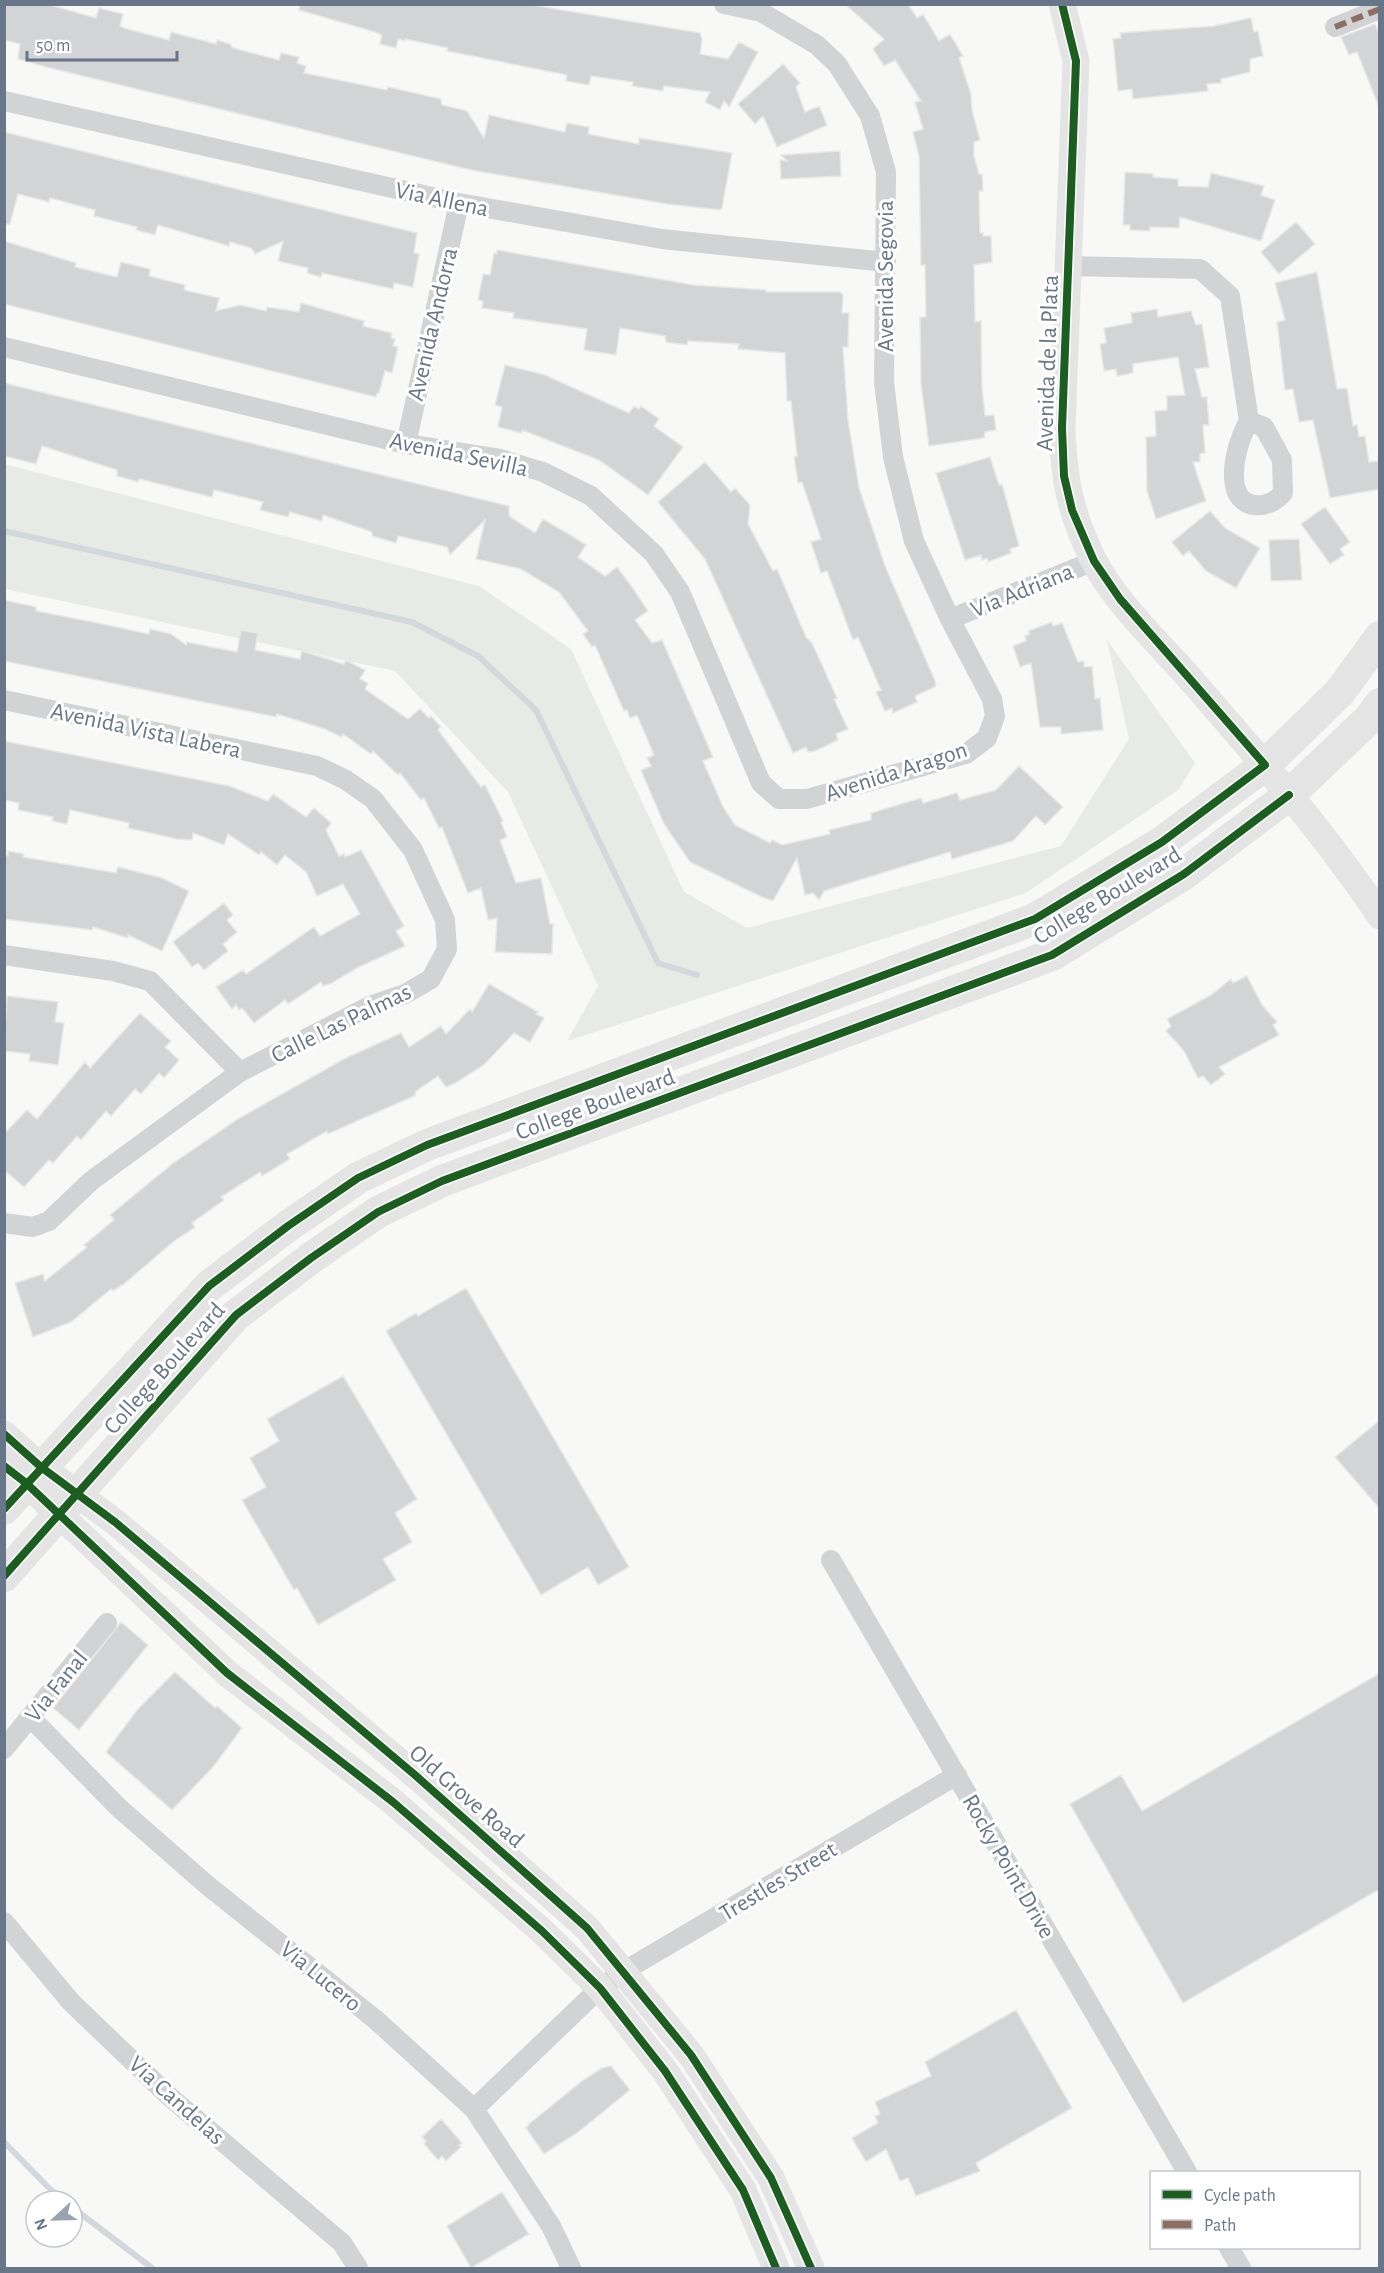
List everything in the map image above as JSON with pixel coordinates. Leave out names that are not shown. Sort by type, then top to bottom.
[{"type":"main road","name":"Avenida de la Plata","points":[[1062,4],[1076,61],[1062,428],[1064,476],[1072,510],[1094,561],[1120,599],[1265,765],[1380,916]]},
{"type":"main road","name":"College Boulevard","points":[[4,1509],[24,1472],[209,1286],[288,1226],[358,1178],[427,1145],[1035,919],[1162,842],[1265,765],[1340,692],[1380,638]]},
{"type":"main road","name":"College Boulevard","points":[[4,1576],[236,1315],[311,1258],[378,1212],[442,1181],[1052,955],[1184,874],[1289,795],[1370,718],[1380,704]]},
{"type":"main road","name":"Old Grove Road","points":[[4,1434],[24,1472],[68,1504],[227,1672],[393,1802],[542,1931],[600,1988],[665,2071],[743,2190],[776,2268]]},
{"type":"main road","name":"Old Grove Road","points":[[68,1504],[115,1522],[415,1775],[587,1928],[691,2055],[771,2178],[811,2268]]},
{"type":"street","name":"Avenida Segovia","points":[[724,4],[761,12],[817,45],[837,64],[870,116],[886,172],[884,382],[893,458],[914,541],[950,619]]},
{"type":"street","points":[[1335,27],[1380,9]]},
{"type":"street","name":"Via Allena","points":[[4,100],[459,203],[662,239],[886,262]]},
{"type":"street","name":"Avenida Andorra","points":[[406,444],[459,203]]},
{"type":"street","points":[[1069,266],[1200,269],[1230,296],[1249,422]]},
{"type":"street","name":"Avenida Sevilla","points":[[4,347],[406,444],[500,459],[543,472],[591,496],[654,554],[680,592],[761,783],[779,799]]},
{"type":"street","name":"Via Adriana","points":[[950,619],[1094,561]]},
{"type":"street","name":"Avenida Aragon","points":[[779,799],[807,799],[966,754],[987,738],[995,717],[992,699],[950,619]]},
{"type":"street","name":"Avenida Vista Labera","points":[[4,700],[287,760]]},
{"type":"street","name":"Calle Las Palmas","points":[[4,1223],[33,1227],[49,1221],[91,1181],[240,1072],[370,1006],[405,994],[430,979],[447,949],[445,920],[413,850],[373,799],[346,780],[317,766],[287,760]]},
{"type":"street","points":[[4,955],[113,971],[150,981],[240,1072]]},
{"type":"street","name":"Rocky Point Drive","points":[[831,1560],[1186,2171]]},
{"type":"street","name":"Via Fanal","points":[[4,1749],[107,1623]]},
{"type":"street","name":"Via Lucero","points":[[30,1717],[118,1807],[207,1885],[376,2020],[474,2109],[551,2226],[571,2268]]},
{"type":"street","name":"Trestles Street","points":[[474,2109],[600,1988],[624,1971],[957,1775]]},
{"type":"street","name":"Via Candelas","points":[[4,1922],[71,2002],[170,2097],[342,2243],[358,2268]]},
{"type":"street","points":[[1230,2249],[1241,2268]]},
{"type":"shaded area","points":[[4,464],[479,586],[571,649],[684,892],[747,928],[1061,846],[1129,739],[1107,640],[1195,763],[1178,790],[1026,893],[567,1041],[598,986],[508,792],[395,671],[5,589]]},
{"type":"building","points":[[4,4],[47,4],[96,18],[99,8],[123,14],[120,26],[124,28],[169,40],[171,32],[216,44],[217,40],[230,44],[233,48],[279,60],[281,53],[299,57],[297,63],[306,66],[304,73],[387,90],[388,87],[441,99],[442,105],[467,111],[484,138],[489,115],[565,132],[567,123],[589,127],[588,134],[639,144],[639,138],[732,153],[722,208],[720,210],[667,204],[471,170],[46,67],[18,59],[20,44],[4,40]]},
{"type":"building","points":[[300,4],[526,4],[700,33],[702,40],[700,54],[728,59],[739,42],[758,52],[729,107],[724,101],[720,110],[705,102],[710,92],[664,86],[663,91],[632,86],[633,82],[591,76],[589,85],[566,81],[567,75],[447,51],[448,48],[405,39],[405,41],[398,39],[396,48],[380,44],[382,35],[299,10]]},
{"type":"building","points":[[845,4],[908,4],[917,18],[923,14],[939,41],[950,34],[963,56],[959,58],[971,94],[972,110],[980,140],[974,142],[974,156],[979,174],[982,174],[983,191],[979,191],[980,233],[983,233],[983,236],[991,236],[992,262],[974,265],[975,322],[981,321],[985,416],[994,415],[996,430],[985,432],[984,438],[929,446],[921,383],[920,317],[926,317],[925,265],[921,265],[919,156],[913,132],[923,129],[915,102],[921,101],[895,60],[884,66],[873,49],[884,39]]},
{"type":"building","points":[[1251,18],[1254,32],[1258,31],[1263,56],[1250,59],[1250,72],[1221,79],[1221,83],[1207,84],[1208,91],[1133,99],[1132,89],[1118,91],[1113,39],[1121,38],[1120,33],[1214,26]]},
{"type":"building","points":[[1375,24],[1380,36],[1379,107],[1357,52],[1349,55],[1341,37]]},
{"type":"building","points":[[783,64],[800,83],[796,87],[805,112],[819,106],[827,125],[777,147],[763,116],[755,124],[738,104]]},
{"type":"building","points":[[4,132],[417,233],[414,253],[419,254],[413,287],[394,283],[393,289],[322,273],[321,277],[307,273],[308,268],[278,261],[283,241],[255,254],[251,248],[230,242],[229,246],[158,225],[155,235],[136,230],[137,227],[94,216],[95,210],[50,198],[49,202],[18,194],[10,224],[4,224]]},
{"type":"building","points":[[840,151],[841,176],[781,179],[780,160],[787,161],[781,155]]},
{"type":"building","points":[[1125,172],[1178,179],[1178,186],[1208,187],[1211,173],[1264,186],[1261,195],[1275,200],[1261,241],[1180,217],[1179,228],[1150,227],[1150,231],[1130,230],[1130,225],[1123,225]]},
{"type":"building","points":[[1296,222],[1315,244],[1279,274],[1261,252]]},
{"type":"building","points":[[4,241],[76,263],[75,267],[117,277],[121,262],[150,269],[149,276],[185,285],[184,290],[219,298],[216,311],[240,305],[266,311],[267,307],[299,312],[301,303],[364,321],[363,326],[392,333],[391,338],[395,339],[393,346],[398,347],[392,373],[385,371],[376,397],[4,304]]},
{"type":"building","points":[[497,250],[693,285],[766,290],[766,292],[840,292],[843,295],[842,313],[849,313],[848,347],[843,347],[848,420],[859,488],[885,566],[936,683],[935,687],[915,696],[917,702],[893,713],[892,708],[885,711],[876,692],[881,690],[858,637],[853,640],[827,571],[821,573],[811,542],[821,539],[802,482],[798,483],[791,401],[787,401],[785,353],[738,349],[739,344],[688,341],[687,345],[666,342],[665,336],[620,328],[616,355],[584,350],[587,329],[513,318],[514,313],[482,308],[483,301],[478,300],[483,274],[490,275],[494,253],[497,254]]},
{"type":"building","points":[[1317,272],[1337,389],[1347,388],[1353,426],[1357,425],[1359,437],[1365,436],[1369,462],[1380,461],[1380,489],[1330,498],[1313,420],[1299,422],[1293,389],[1285,390],[1277,322],[1285,320],[1275,283]]},
{"type":"building","points":[[1157,309],[1158,317],[1191,311],[1196,325],[1202,324],[1209,367],[1195,369],[1202,397],[1207,397],[1209,425],[1203,425],[1205,453],[1200,454],[1200,462],[1193,462],[1206,501],[1156,519],[1147,491],[1146,437],[1156,436],[1155,411],[1167,410],[1167,396],[1185,395],[1178,357],[1133,364],[1133,373],[1117,376],[1116,369],[1104,371],[1100,344],[1106,343],[1104,328],[1132,323],[1131,313]]},
{"type":"building","points":[[505,365],[545,375],[629,413],[634,406],[639,409],[641,406],[659,419],[654,426],[683,447],[648,495],[599,460],[522,430],[521,433],[498,427],[502,407],[495,405]]},
{"type":"building","points":[[4,383],[509,506],[509,516],[535,533],[543,519],[567,533],[586,545],[578,557],[605,576],[617,567],[648,611],[635,620],[652,643],[662,640],[713,757],[703,761],[723,807],[735,825],[770,843],[772,840],[782,845],[830,834],[829,830],[871,820],[871,813],[921,798],[923,803],[957,793],[960,800],[996,790],[1019,766],[1063,807],[1045,825],[1036,816],[1013,841],[952,859],[950,852],[824,891],[819,900],[813,893],[805,895],[797,858],[773,901],[762,897],[690,862],[664,824],[641,770],[651,766],[647,758],[654,755],[637,715],[630,718],[627,710],[624,711],[595,645],[592,647],[583,634],[588,631],[559,592],[521,569],[476,559],[485,520],[450,555],[447,547],[398,536],[396,543],[372,536],[372,532],[323,515],[322,521],[290,512],[288,517],[260,510],[263,502],[214,490],[212,497],[139,479],[138,482],[117,476],[117,470],[42,446],[36,464],[4,456]]},
{"type":"building","points":[[990,457],[999,485],[1002,484],[1019,546],[1010,549],[1011,553],[988,562],[987,558],[982,560],[981,555],[965,560],[936,473]]},
{"type":"building","points":[[705,462],[731,492],[735,488],[750,505],[748,524],[773,571],[777,569],[806,637],[812,643],[837,698],[834,699],[848,729],[836,734],[838,740],[815,751],[808,752],[806,747],[793,753],[705,559],[658,502]]},
{"type":"building","points":[[1325,507],[1350,542],[1340,549],[1344,555],[1330,564],[1301,524]]},
{"type":"building","points":[[1210,511],[1225,528],[1260,548],[1236,588],[1206,571],[1189,551],[1183,556],[1172,542]]},
{"type":"building","points":[[1299,539],[1302,580],[1271,581],[1269,540]]},
{"type":"building","points":[[4,600],[36,607],[36,611],[149,634],[150,629],[171,634],[186,645],[187,642],[237,652],[241,630],[258,633],[255,650],[300,659],[302,651],[344,664],[346,660],[365,670],[360,679],[368,683],[365,689],[408,719],[420,709],[429,718],[431,716],[441,727],[438,730],[481,787],[485,785],[503,821],[501,822],[507,837],[500,840],[516,883],[541,878],[550,924],[553,924],[552,954],[495,952],[497,918],[488,920],[481,888],[468,893],[442,827],[439,828],[424,798],[421,800],[400,773],[398,775],[373,751],[371,754],[343,734],[341,737],[325,729],[277,714],[276,717],[4,661]]},
{"type":"building","points":[[1052,622],[1053,626],[1062,623],[1078,662],[1084,661],[1084,667],[1092,666],[1095,699],[1100,698],[1103,730],[1061,734],[1061,727],[1040,727],[1031,663],[1020,667],[1013,646],[1026,641],[1025,636],[1030,634],[1028,631]]},
{"type":"building","points":[[4,741],[229,786],[268,801],[273,794],[306,817],[314,808],[331,823],[326,830],[339,856],[344,854],[345,857],[361,850],[404,926],[396,931],[405,946],[357,968],[332,983],[323,986],[321,982],[288,1004],[285,1000],[254,1023],[242,1008],[239,1010],[236,1005],[232,1009],[216,987],[243,970],[246,974],[314,927],[320,936],[360,914],[343,884],[317,896],[306,872],[285,855],[277,865],[261,852],[259,855],[228,834],[224,845],[193,833],[192,840],[177,839],[128,828],[129,823],[70,810],[67,824],[52,821],[53,817],[18,810],[19,803],[4,800]]},
{"type":"building","points":[[8,851],[24,854],[23,857],[116,873],[118,867],[162,878],[189,891],[162,951],[128,935],[128,938],[93,927],[92,930],[4,919],[4,855],[8,856]]},
{"type":"building","points":[[224,903],[233,915],[227,920],[237,932],[223,944],[228,951],[204,970],[198,963],[192,967],[173,942]]},
{"type":"building","points":[[1247,976],[1262,1005],[1277,1022],[1273,1025],[1279,1035],[1219,1067],[1225,1074],[1211,1085],[1203,1076],[1198,1078],[1184,1051],[1166,1031],[1171,1026],[1167,1019],[1211,995],[1231,979],[1233,983]]},
{"type":"building","points":[[489,984],[538,1012],[536,1014],[544,1018],[530,1042],[514,1033],[484,1065],[457,1082],[446,1087],[438,1076],[415,1092],[416,1095],[328,1134],[327,1131],[287,1154],[290,1159],[262,1176],[260,1172],[221,1197],[224,1200],[192,1223],[195,1227],[173,1242],[124,1284],[113,1291],[111,1289],[71,1322],[33,1337],[15,1283],[43,1274],[45,1281],[87,1247],[84,1245],[114,1220],[110,1215],[172,1164],[238,1119],[344,1059],[401,1033],[409,1047],[441,1026],[446,1034],[470,1009],[472,1012]]},
{"type":"building","points":[[7,996],[58,1002],[55,1022],[64,1023],[58,1065],[29,1061],[30,1054],[4,1051]]},
{"type":"building","points":[[140,1013],[171,1041],[165,1047],[179,1060],[164,1078],[159,1073],[141,1094],[135,1089],[111,1116],[106,1111],[81,1140],[77,1136],[53,1163],[49,1160],[24,1187],[4,1170],[4,1134],[27,1110],[37,1119],[85,1062],[90,1068]]},
{"type":"building","points":[[466,1288],[629,1567],[598,1585],[588,1567],[541,1595],[386,1331],[416,1313],[418,1316]]},
{"type":"building","points":[[343,1376],[417,1499],[395,1513],[412,1542],[383,1559],[396,1580],[318,1625],[297,1588],[294,1590],[242,1500],[266,1487],[250,1458],[279,1441],[267,1419]]},
{"type":"building","points":[[1380,1420],[1380,1509],[1335,1457]]},
{"type":"building","points":[[121,1622],[148,1645],[79,1730],[53,1708]]},
{"type":"building","points":[[175,1672],[215,1708],[217,1706],[242,1728],[213,1767],[172,1810],[106,1752],[137,1710]]},
{"type":"building","points":[[1380,1673],[1380,1889],[1183,2003],[1070,1804],[1121,1775],[1142,1811]]},
{"type":"building","points":[[1016,2010],[1072,2108],[976,2163],[980,2171],[916,2196],[908,2178],[900,2181],[886,2149],[866,2162],[852,2138],[878,2123],[875,2116],[880,2114],[875,2102],[931,2076],[925,2062]]},
{"type":"building","points":[[611,2066],[630,2090],[577,2133],[544,2154],[526,2128],[529,2124],[582,2081],[602,2068]]},
{"type":"building","points":[[441,2119],[462,2143],[459,2145],[461,2147],[446,2161],[442,2156],[438,2160],[424,2144],[426,2141],[422,2137]]},
{"type":"building","points":[[502,2192],[529,2234],[471,2268],[447,2226]]},
{"type":"waterway","points":[[4,531],[412,622],[478,656],[536,710],[658,963],[697,975]]},
{"type":"waterway","points":[[4,2142],[50,2189]]},
{"type":"waterway","points":[[84,2216],[152,2268]]},
{"type":"marked path","points":[[1335,27],[1380,9]]},
{"type":"cycle path","points":[[4,1509],[209,1286],[288,1226],[358,1178],[427,1145],[1035,919],[1162,842],[1265,765],[1120,599],[1094,561],[1072,510],[1064,476],[1062,428],[1076,61],[1062,4]]},
{"type":"cycle path","points":[[4,1576],[236,1315],[311,1258],[378,1212],[442,1181],[1052,955],[1184,874],[1289,795]]},
{"type":"cycle path","points":[[4,1434],[41,1467],[115,1522],[415,1775],[587,1928],[691,2055],[771,2178],[811,2268]]},
{"type":"cycle path","points":[[4,1466],[26,1483],[227,1673],[393,1802],[542,1931],[600,1988],[665,2071],[743,2190],[776,2268]]}]
